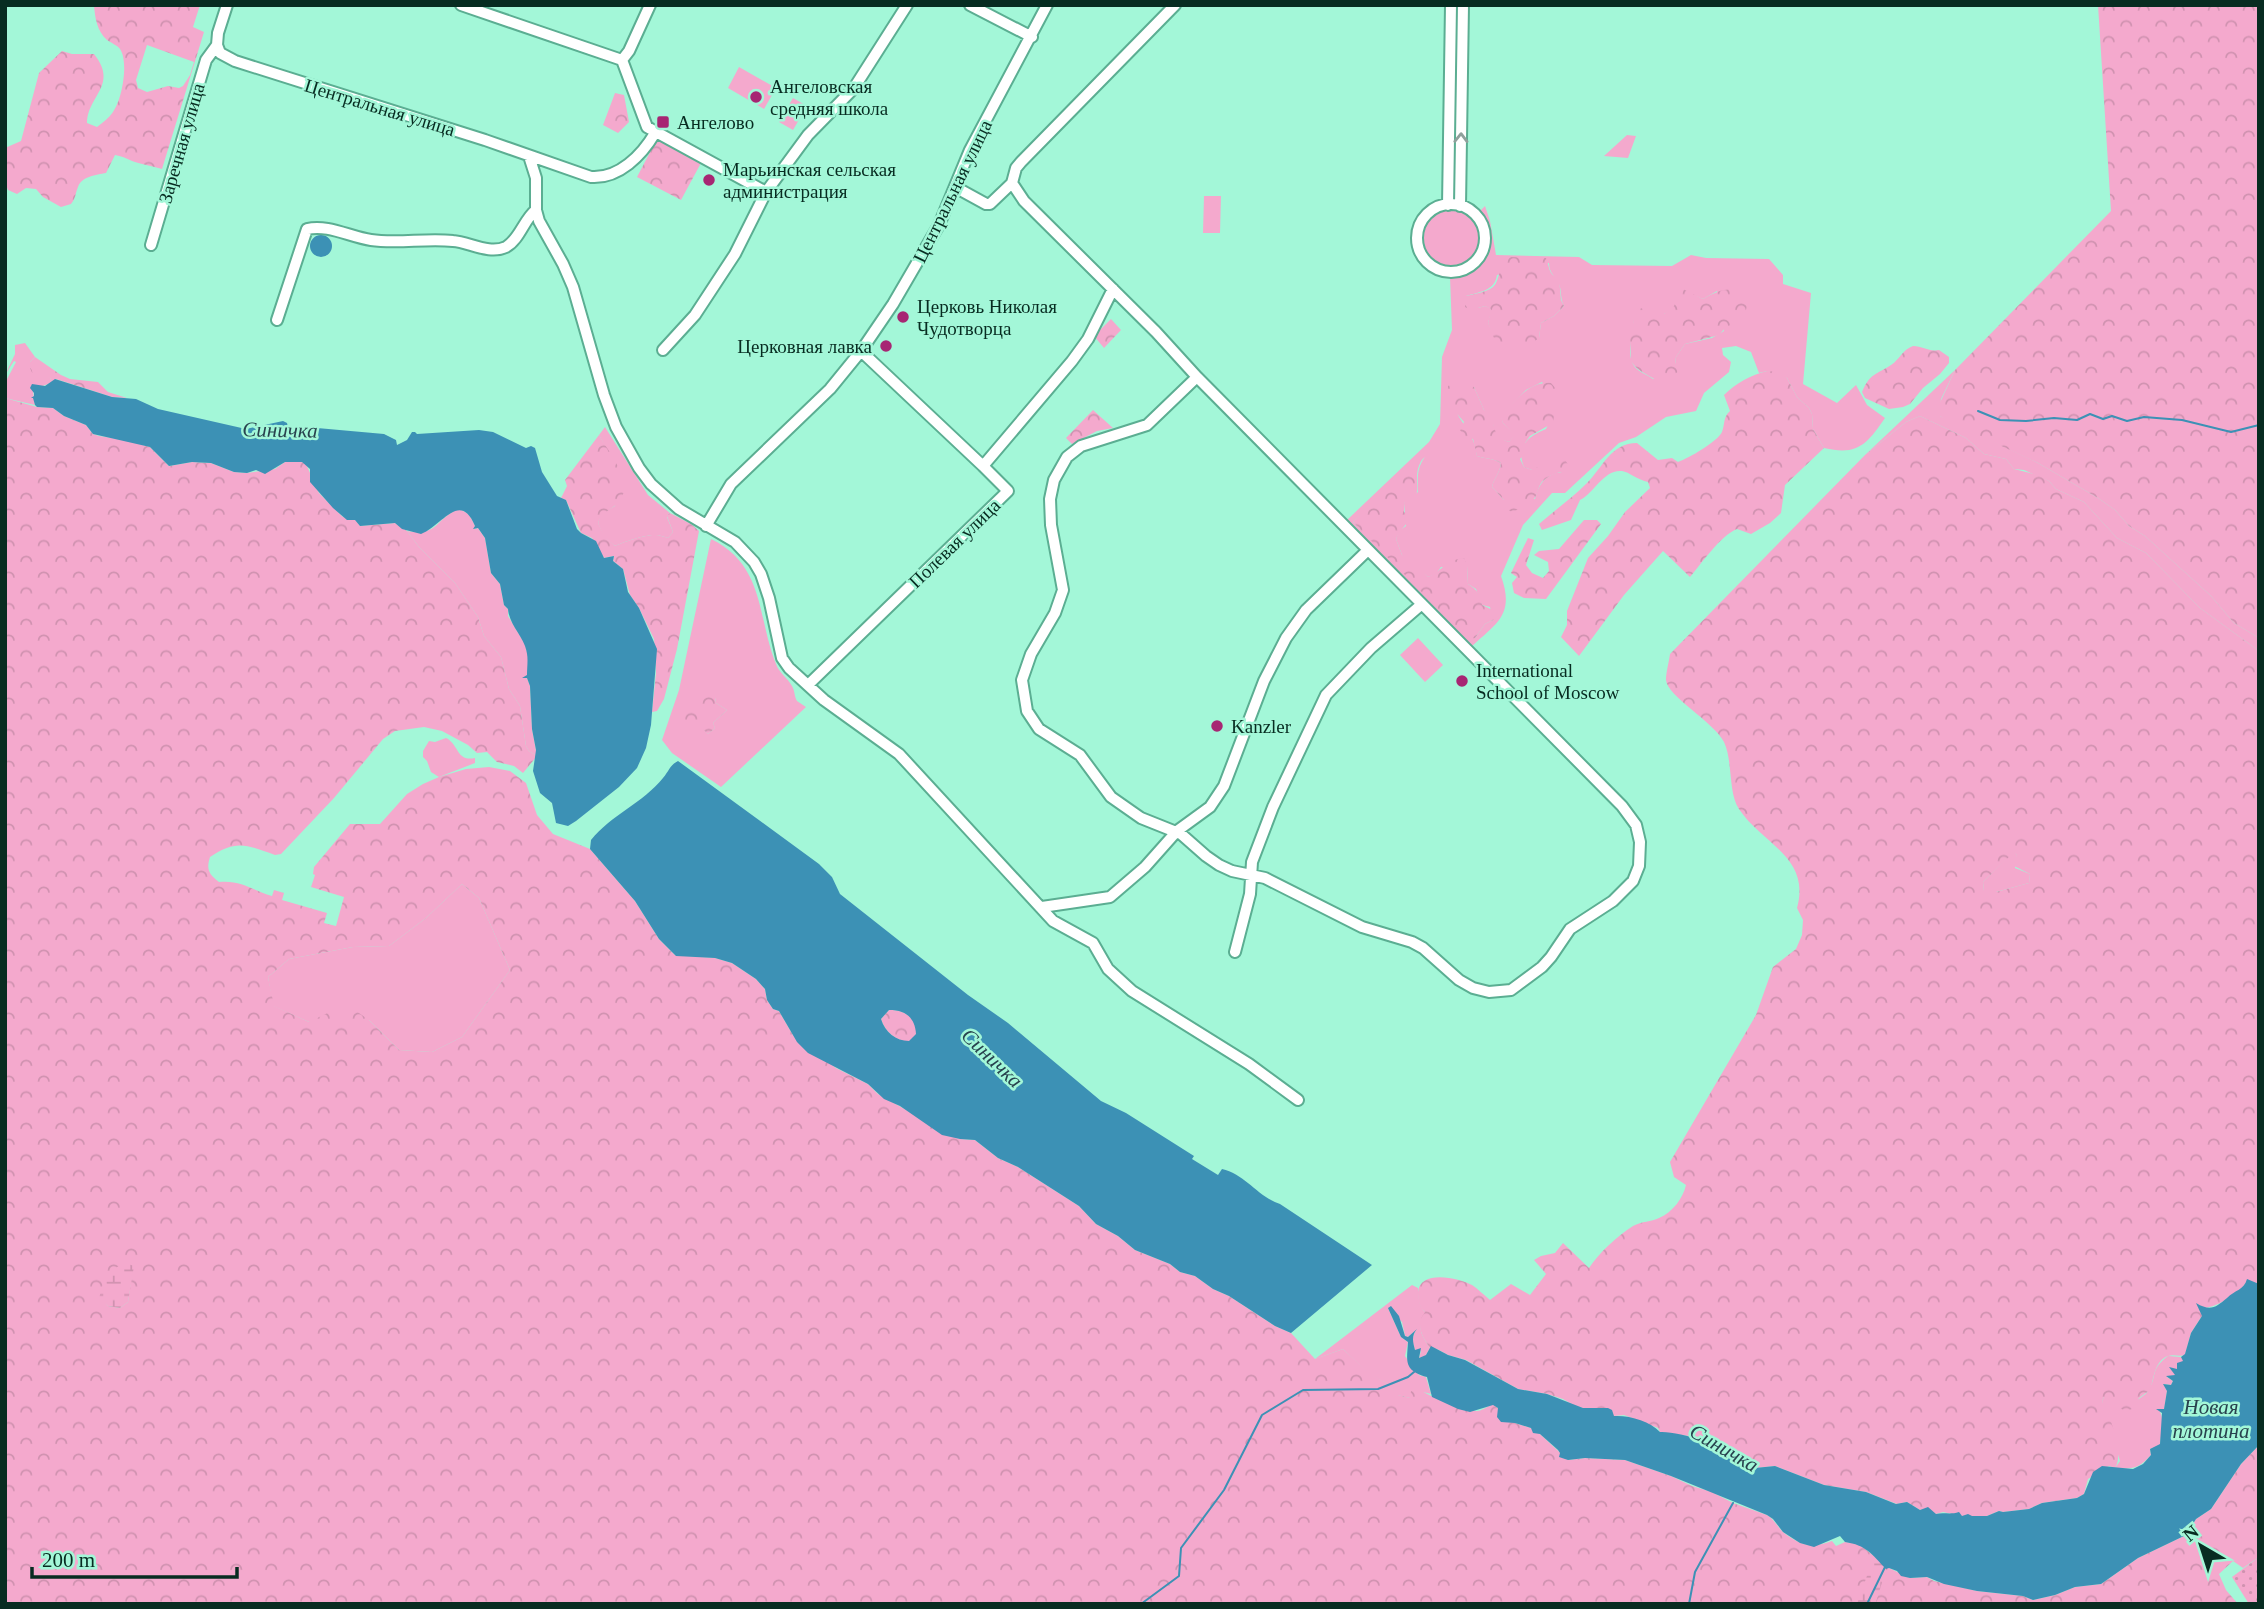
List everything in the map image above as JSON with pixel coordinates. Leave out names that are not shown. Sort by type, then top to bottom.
[{"type":"street","name":"Заречная улица","points":[[151,244],[206,60],[217,45],[227,5]]},
{"type":"street","points":[[461,5],[622,60]]},
{"type":"street","points":[[622,60],[635,40],[650,5]]},
{"type":"street","points":[[663,350],[702,305],[735,254],[766,191],[808,135],[854,88],[907,5]]},
{"type":"street","points":[[970,5],[1032,37]]},
{"type":"street","name":"Центральная улица","points":[[706,526],[731,484],[830,389],[861,351],[915,268],[939,225],[970,150],[1047,5]]},
{"type":"street","points":[[955,187],[990,204],[1012,183],[1016,168],[1021,162],[1175,5]]},
{"type":"street","points":[[1451,5],[1454,205]]},
{"type":"street","points":[[1454,205],[1463,5]]},
{"type":"street","name":"Центральная улица","points":[[217,45],[220,53],[234,61],[485,140],[580,175],[600,178],[614,173],[636,158],[655,133]]},
{"type":"street","points":[[622,60],[646,127],[766,191]]},
{"type":"street","points":[[529,156],[536,178],[540,221],[573,287],[616,427],[651,484],[679,509],[735,542],[754,562],[769,598],[782,658],[789,668],[824,701],[899,754],[1053,921],[1093,943],[1108,970],[1132,991],[1226,1048],[1298,1100]]},
{"type":"street","points":[[1012,183],[1024,201],[1629,814],[1636,825],[1641,850],[1633,881],[1613,901],[1570,929],[1542,967],[1511,990],[1497,993],[1479,991],[1466,985],[1423,948],[1412,942],[1362,927],[1265,877],[1232,871],[1219,865],[1177,831],[1141,818],[1111,797],[1080,755],[1039,729],[1027,711],[1022,680],[1031,654],[1055,613],[1063,590],[1052,525],[1050,499],[1054,480],[1068,457],[1081,446],[1147,425],[1197,377]]},
{"type":"street","points":[[1454,205],[1473,213],[1480,221],[1485,242],[1476,262],[1457,272],[1446,272],[1426,262],[1417,242],[1418,231],[1429,213],[1438,207],[1454,205]]},
{"type":"street","points":[[277,320],[307,229],[325,229],[373,241],[453,241],[494,250],[513,242],[530,214],[537,210]]},
{"type":"street","name":"Полевая улица","points":[[808,685],[1008,491],[983,466],[1072,361],[1088,339],[1112,289]]},
{"type":"street","points":[[861,351],[983,466]]},
{"type":"street","points":[[1042,907],[1111,897],[1145,867],[1177,831],[1204,814],[1224,786],[1264,681],[1286,638],[1300,618],[1368,550]]},
{"type":"street","points":[[1235,951],[1250,894],[1252,862],[1273,807],[1326,695],[1371,648],[1422,604]]},
{"type":"green space","points":[[94,5],[200,5],[193,27],[204,32],[162,169],[115,155],[106,173],[83,180],[71,204],[61,207],[43,197],[36,189],[26,188],[17,194],[8,190],[5,182],[5,148],[21,141],[39,73],[62,51],[94,54],[101,65],[103,82],[88,114],[87,123],[97,127],[113,112],[123,81],[123,55],[119,48],[101,33]],"holes":[[[147,45],[194,62],[190,75],[179,88],[168,86],[147,92],[138,88],[136,80]]]},
{"type":"green space","points":[[2098,5],[2259,5],[2259,638],[2234,623],[2211,596],[2098,498],[2038,463],[1940,416],[1938,407],[1955,370],[2111,211]]},
{"type":"green space","points":[[739,67],[776,88],[764,109],[728,88]]},
{"type":"green space","points":[[615,93],[624,95],[629,122],[618,133],[603,125]]},
{"type":"green space","points":[[793,98],[807,106],[793,130],[779,122]]},
{"type":"green space","points":[[1627,135],[1636,136],[1628,158],[1604,156]]},
{"type":"green space","points":[[657,139],[701,163],[681,200],[637,177]]},
{"type":"green space","points":[[1204,196],[1221,196],[1220,233],[1203,233]]},
{"type":"green space","points":[[1485,206],[1496,255],[1579,257],[1592,265],[1672,266],[1691,255],[1706,258],[1769,259],[1783,275],[1783,284],[1811,293],[1803,384],[1837,403],[1856,385],[1867,405],[1885,418],[1873,435],[1860,446],[1845,450],[1824,448],[1813,429],[1809,408],[1797,397],[1787,378],[1767,371],[1759,373],[1751,352],[1736,346],[1722,348],[1723,355],[1731,362],[1729,372],[1704,393],[1696,411],[1666,417],[1636,437],[1619,443],[1565,493],[1552,493],[1523,525],[1501,576],[1506,600],[1501,617],[1470,648],[1346,521],[1429,442],[1440,424],[1442,357],[1452,330],[1450,277],[1472,269],[1485,254],[1488,234],[1478,213]],"holes":[[[1549,263],[1559,284],[1564,306],[1541,323],[1539,338],[1491,329],[1488,323],[1492,309],[1485,306],[1478,308],[1466,296],[1490,288],[1497,275]],[[1717,291],[1724,331],[1712,338],[1685,344],[1676,357],[1675,364],[1653,379],[1638,370],[1630,352],[1634,318],[1664,314],[1696,296],[1703,299]],[[1542,382],[1552,400],[1553,410],[1546,429],[1525,443],[1521,453],[1524,467],[1562,472],[1551,475],[1544,481],[1535,499],[1504,500],[1492,487],[1501,463],[1477,456],[1471,437],[1452,404],[1448,386],[1474,387],[1493,424],[1494,432],[1500,439],[1509,442],[1515,435],[1503,423],[1501,415],[1526,390]],[[1425,457],[1419,470],[1418,492],[1404,503],[1406,526],[1399,531],[1396,539],[1402,555],[1428,577],[1436,574],[1441,567],[1467,566],[1468,584],[1476,589],[1482,605],[1490,607],[1493,620],[1485,624],[1475,638],[1353,522]]]},
{"type":"green space","points":[[1445,210],[1457,210],[1472,218],[1480,233],[1480,245],[1472,260],[1457,268],[1445,268],[1430,260],[1422,245],[1422,233],[1430,218]]},
{"type":"green space","points":[[1510,257],[1546,258],[1551,273],[1559,278],[1564,306],[1541,323],[1539,338],[1532,343],[1503,347],[1496,343],[1488,323],[1491,309],[1485,306],[1471,310],[1465,307],[1466,296],[1493,287],[1503,265]]},
{"type":"green space","points":[[1681,288],[1703,299],[1723,290],[1746,292],[1744,320],[1726,327],[1719,335],[1685,344],[1676,357],[1675,364],[1679,370],[1669,380],[1658,380],[1639,370],[1631,361],[1630,336],[1633,322],[1630,312],[1646,307],[1664,314],[1674,306]]},
{"type":"green space","points":[[1111,319],[1121,330],[1104,348],[1094,336]]},
{"type":"green space","points":[[25,343],[35,357],[30,362],[30,368],[50,378],[52,382],[33,391],[35,405],[5,398],[5,383],[16,362],[14,361],[5,375],[15,354],[15,345]]},
{"type":"green space","points":[[1913,346],[1939,350],[1949,357],[1949,363],[1910,404],[1903,407],[1889,409],[1865,398],[1862,392],[1871,378]]},
{"type":"green space","points":[[35,357],[61,375],[70,379],[98,382],[108,392],[127,398],[112,397],[56,379],[52,382],[50,378],[34,377],[30,362]]},
{"type":"green space","points":[[1955,370],[1941,399],[1940,416],[2038,463],[2115,510],[2129,526],[2145,536],[2211,596],[2234,623],[2259,638],[2259,651],[2200,608],[2146,553],[2117,538],[2084,502],[2056,489],[2049,481],[2024,470],[2014,469],[2006,459],[1984,454],[1966,438],[1920,416],[1906,422],[1865,455]]},
{"type":"green space","points":[[1767,371],[1778,372],[1787,378],[1797,397],[1809,408],[1813,429],[1824,448],[1785,485],[1781,513],[1751,534],[1737,529],[1731,532],[1690,577],[1663,551],[1624,595],[1579,656],[1561,637],[1567,625],[1567,611],[1588,558],[1625,512],[1650,488],[1648,482],[1616,471],[1604,477],[1580,500],[1571,520],[1542,530],[1539,524],[1593,477],[1608,457],[1620,447],[1637,443],[1658,460],[1672,458],[1678,462],[1702,449],[1722,432],[1725,418],[1730,411],[1724,395],[1744,380]]},
{"type":"green space","points":[[1456,382],[1474,387],[1484,410],[1491,415],[1498,435],[1509,442],[1514,435],[1503,423],[1500,415],[1523,393],[1536,385],[1551,383],[1557,390],[1553,398],[1553,423],[1530,436],[1525,443],[1526,452],[1520,459],[1524,467],[1532,470],[1548,462],[1565,460],[1570,467],[1544,480],[1535,498],[1526,506],[1512,512],[1505,508],[1504,500],[1492,487],[1501,463],[1477,456],[1473,439],[1465,437],[1460,430],[1464,422],[1458,415],[1450,412],[1447,404],[1448,386]]},
{"type":"green space","points":[[5,398],[37,407],[53,408],[86,425],[93,434],[150,447],[169,466],[192,462],[211,463],[234,472],[247,473],[275,469],[285,462],[306,464],[319,493],[343,517],[355,519],[360,526],[395,523],[407,531],[455,583],[478,617],[484,636],[501,657],[509,689],[520,706],[526,746],[537,756],[523,773],[514,766],[497,762],[487,752],[477,753],[442,731],[424,727],[395,731],[383,739],[334,798],[281,854],[235,846],[210,857],[209,871],[219,882],[240,884],[272,896],[274,890],[284,893],[282,900],[327,913],[324,923],[336,926],[344,897],[311,887],[315,875],[314,867],[350,824],[380,824],[407,794],[439,777],[466,769],[489,767],[510,771],[526,783],[537,815],[553,834],[590,849],[635,901],[659,939],[675,955],[715,958],[732,963],[756,979],[765,989],[767,1000],[773,1009],[779,1011],[793,1035],[836,1068],[868,1084],[878,1094],[924,1120],[935,1130],[960,1139],[975,1140],[998,1158],[1018,1167],[1079,1206],[1096,1224],[1118,1236],[1135,1250],[1170,1264],[1180,1272],[1195,1276],[1275,1326],[1291,1333],[1315,1359],[1343,1349],[1398,1395],[1410,1398],[1411,1391],[1418,1389],[1471,1411],[1493,1404],[1515,1423],[1540,1434],[1568,1460],[1625,1460],[1767,1515],[1783,1532],[1800,1543],[1818,1545],[1832,1541],[1836,1546],[1845,1542],[1859,1544],[1889,1568],[1910,1578],[1927,1577],[1977,1591],[2023,1596],[2033,1600],[2075,1587],[2101,1584],[2138,1558],[2186,1535],[2196,1519],[2211,1509],[2241,1464],[2259,1445],[2259,1557],[2243,1568],[2233,1561],[2219,1574],[2226,1590],[2238,1604],[5,1604]],"holes":[[[462,884],[479,898],[510,970],[462,1037],[432,1052],[399,1050],[369,1020],[346,1004],[309,1022],[274,1006],[268,977],[289,959],[353,947],[389,946],[426,918]],[[133,1266],[128,1302],[120,1308],[108,1306],[104,1302]]]},
{"type":"green space","points":[[1093,410],[1113,428],[1097,431],[1072,444],[1066,438]]},
{"type":"green space","points":[[1920,416],[1966,438],[1984,454],[2006,459],[2014,469],[2038,475],[2056,489],[2084,502],[2117,538],[2146,553],[2200,608],[2259,651],[2259,1284],[2248,1281],[2228,1299],[2204,1308],[2191,1333],[2185,1355],[2163,1358],[2155,1371],[2150,1390],[2139,1398],[2132,1409],[2120,1409],[2104,1397],[2102,1401],[2117,1444],[2118,1461],[2115,1468],[2109,1466],[2088,1479],[2084,1494],[2077,1498],[2042,1503],[2029,1509],[1999,1511],[1987,1516],[1962,1516],[1943,1512],[1936,1514],[1920,1510],[1907,1502],[1897,1504],[1866,1492],[1824,1485],[1775,1466],[1755,1468],[1696,1437],[1660,1432],[1658,1428],[1624,1415],[1614,1416],[1575,1406],[1547,1394],[1518,1389],[1466,1360],[1430,1348],[1420,1326],[1425,1312],[1419,1303],[1418,1292],[1425,1280],[1441,1277],[1458,1280],[1472,1285],[1490,1300],[1511,1284],[1530,1295],[1546,1274],[1534,1260],[1555,1253],[1563,1243],[1589,1268],[1620,1235],[1636,1224],[1664,1215],[1677,1204],[1682,1195],[1686,1185],[1674,1177],[1670,1162],[1756,1015],[1773,967],[1796,949],[1802,935],[1803,920],[1797,908],[1797,876],[1791,863],[1739,809],[1724,742],[1711,726],[1668,686],[1666,677],[1670,654],[1865,455],[1906,422]],"holes":[[[2014,852],[2017,855],[2012,865],[2030,874],[2029,883],[1996,892],[1984,891],[1983,882]]]},
{"type":"green space","points":[[605,427],[648,495],[670,513],[667,517],[673,532],[668,538],[647,536],[615,546],[604,537],[598,523],[601,514],[615,506],[621,475],[599,435]]},
{"type":"green space","points":[[599,435],[619,469],[624,488],[617,504],[604,514],[598,523],[605,537],[615,546],[647,536],[668,538],[673,532],[667,516],[670,513],[699,531],[677,649],[664,699],[657,711],[652,712],[656,673],[654,639],[630,595],[623,569],[613,561],[614,556],[604,558],[592,538],[581,533],[566,500],[561,498],[567,486],[565,480]]},
{"type":"green space","points":[[1427,448],[1418,469],[1417,493],[1404,503],[1404,512],[1410,518],[1396,539],[1402,555],[1410,558],[1428,577],[1448,563],[1464,558],[1468,584],[1478,593],[1482,605],[1497,612],[1493,620],[1485,624],[1475,638],[1468,639],[1353,522]]},
{"type":"green space","points":[[458,509],[469,515],[474,529],[478,528],[485,538],[491,573],[500,584],[508,616],[525,644],[529,660],[527,678],[537,756],[526,746],[520,706],[509,689],[501,657],[484,636],[478,617],[455,583],[407,531],[431,529]]},
{"type":"green space","points":[[1584,520],[1597,520],[1601,524],[1546,599],[1524,598],[1514,593],[1512,583],[1517,577],[1511,573],[1528,538],[1534,540],[1526,565],[1532,573],[1543,578],[1549,571],[1548,562],[1534,555],[1539,551],[1559,549]]},
{"type":"green space","points":[[711,539],[729,550],[750,578],[776,664],[792,686],[797,701],[806,707],[721,787],[672,753],[662,740],[679,690]],"holes":[[[716,698],[716,703],[727,710],[713,723],[715,728],[708,734],[702,727]]]},
{"type":"green space","points":[[1418,638],[1443,665],[1425,682],[1400,655]]},
{"type":"green space","points":[[706,691],[715,694],[716,703],[727,710],[713,723],[715,728],[708,734],[701,727],[683,734],[679,731],[680,706],[689,696],[698,695],[702,700]]},
{"type":"green space","points":[[446,738],[461,755],[469,759],[475,758],[475,763],[439,777],[431,772],[423,757],[423,751],[429,741]]},
{"type":"green space","points":[[2014,851],[2017,855],[2015,868],[2030,874],[2029,883],[1996,892],[1984,892],[1983,882]]},
{"type":"green space","points":[[462,884],[479,898],[510,970],[462,1037],[432,1052],[399,1050],[369,1020],[309,1022],[273,1006],[268,977],[289,959],[353,947],[389,946],[426,918]]},
{"type":"green space","points":[[889,1010],[900,1011],[912,1019],[917,1034],[909,1042],[895,1038],[885,1028],[881,1019]]},
{"type":"green space","points":[[125,1263],[134,1266],[128,1302],[120,1308],[108,1306],[99,1299],[102,1287],[110,1273]]},
{"type":"green space","points":[[1412,1285],[1418,1288],[1420,1305],[1426,1313],[1421,1327],[1430,1348],[1425,1357],[1419,1358],[1421,1351],[1415,1350],[1412,1340],[1415,1331],[1408,1337],[1405,1336],[1402,1322],[1388,1308],[1401,1337],[1408,1342],[1405,1356],[1419,1375],[1426,1377],[1431,1394],[1423,1392],[1410,1398],[1397,1395],[1386,1383],[1369,1374],[1343,1349],[1315,1359]]},
{"type":"green space","points":[[2168,1356],[2181,1357],[2184,1361],[2178,1366],[2175,1375],[2167,1377],[2173,1381],[2171,1385],[2164,1384],[2167,1391],[2164,1410],[2158,1409],[2162,1421],[2160,1445],[2150,1449],[2151,1455],[2139,1466],[2115,1468],[2120,1461],[2102,1401],[2104,1397],[2135,1402],[2147,1393],[2158,1365]]},
{"type":"green space","points":[[1874,1556],[1886,1569],[1877,1599],[1875,1604],[1857,1604]]},
{"type":"green space","points":[[2259,1557],[2259,1604],[2249,1604],[2232,1577]]},
{"type":"water","points":[[317,235],[325,235],[332,242],[332,250],[325,257],[317,257],[310,250],[310,242]]},
{"type":"water","name":"Синичка","points":[[55,379],[112,397],[136,399],[158,409],[246,429],[283,421],[287,423],[290,437],[294,439],[306,427],[384,434],[396,440],[397,445],[407,440],[412,432],[417,434],[479,430],[493,432],[526,448],[535,448],[542,472],[557,496],[566,500],[577,529],[596,541],[604,558],[614,556],[613,561],[623,569],[628,592],[639,608],[657,649],[651,725],[646,748],[637,768],[619,787],[576,821],[568,826],[556,823],[552,803],[540,793],[533,771],[536,750],[530,686],[527,678],[522,678],[527,675],[526,650],[504,605],[500,584],[491,573],[485,538],[478,528],[473,529],[475,526],[463,511],[450,514],[421,534],[402,529],[395,523],[360,526],[355,520],[347,520],[333,508],[310,482],[310,469],[302,462],[285,462],[265,474],[256,470],[247,473],[234,472],[211,463],[192,462],[169,466],[150,447],[93,434],[86,425],[53,408],[37,407],[31,398],[34,396],[30,388],[32,384],[45,386]]},
{"type":"water","name":"Синичка","points":[[678,761],[819,864],[832,877],[840,894],[968,995],[1008,1023],[1101,1101],[1126,1113],[1194,1156],[1192,1159],[1218,1175],[1222,1169],[1238,1176],[1372,1265],[1291,1333],[1275,1326],[1195,1276],[1180,1272],[1170,1264],[1135,1250],[1118,1236],[1096,1224],[1079,1206],[1018,1167],[998,1158],[975,1140],[942,1135],[900,1106],[884,1099],[868,1084],[808,1053],[797,1042],[779,1011],[773,1009],[767,1000],[765,989],[756,979],[732,963],[715,958],[676,956],[659,939],[635,901],[590,849],[591,840],[599,831],[646,795]],"holes":[[[889,1010],[895,1010],[912,1019],[916,1034],[909,1041],[895,1037],[883,1024],[881,1019]]]},
{"type":"water","name":"Новая плотина","points":[[2247,1279],[2259,1284],[2259,1445],[2241,1464],[2211,1509],[2196,1519],[2186,1535],[2138,1558],[2101,1584],[2075,1587],[2033,1600],[2023,1596],[1944,1584],[1927,1577],[1901,1576],[1897,1571],[1886,1569],[1864,1548],[1845,1542],[1840,1536],[1814,1547],[1800,1543],[1783,1532],[1767,1515],[1625,1460],[1568,1460],[1559,1457],[1558,1450],[1540,1434],[1533,1433],[1531,1428],[1501,1422],[1497,1417],[1498,1408],[1493,1405],[1470,1412],[1432,1397],[1427,1377],[1414,1371],[1408,1364],[1408,1342],[1401,1337],[1388,1308],[1391,1306],[1399,1316],[1405,1336],[1408,1337],[1417,1329],[1413,1342],[1415,1350],[1421,1348],[1419,1358],[1426,1355],[1431,1346],[1465,1360],[1518,1389],[1547,1394],[1583,1408],[1608,1408],[1614,1416],[1639,1420],[1660,1432],[1702,1440],[1732,1455],[1738,1461],[1751,1463],[1755,1468],[1775,1466],[1824,1485],[1866,1492],[1896,1504],[1907,1502],[1920,1510],[1928,1507],[1936,1514],[1959,1512],[1962,1516],[1987,1516],[1999,1511],[2029,1509],[2042,1503],[2077,1498],[2084,1494],[2093,1472],[2102,1466],[2133,1469],[2143,1464],[2151,1455],[2150,1449],[2160,1444],[2162,1413],[2156,1409],[2164,1409],[2167,1391],[2163,1384],[2171,1385],[2173,1381],[2166,1376],[2175,1375],[2169,1367],[2177,1369],[2177,1363],[2183,1361],[2181,1357],[2185,1354],[2191,1333],[2202,1316],[2196,1303],[2209,1308],[2216,1306],[2241,1288]]},
{"type":"waterway","points":[[1978,411],[2000,420],[2077,420],[2090,414],[2103,419],[2112,416],[2127,421],[2144,417],[2182,420],[2231,432],[2259,425]]},
{"type":"waterway","points":[[1141,1604],[1179,1576],[1181,1548],[1224,1490],[1262,1415],[1303,1390],[1378,1389],[1414,1372]]},
{"type":"waterway","points":[[1689,1604],[1695,1572],[1733,1503]]},
{"type":"waterway","points":[[1867,1604],[1885,1567]]},
{"type":"place","name":"Ангеловская средняя школа","points":[[756,97]]},
{"type":"place","name":"Ангелово","points":[[663,122]]},
{"type":"place","name":"Марьинская сельская администрация","points":[[709,180]]},
{"type":"place","name":"Церковь Николая Чудотворца","points":[[903,317]]},
{"type":"place","name":"Церковная лавка","points":[[886,346]]},
{"type":"place","name":"International School of Moscow","points":[[1462,681]]},
{"type":"place","name":"Kanzler","points":[[1217,726]]}]
